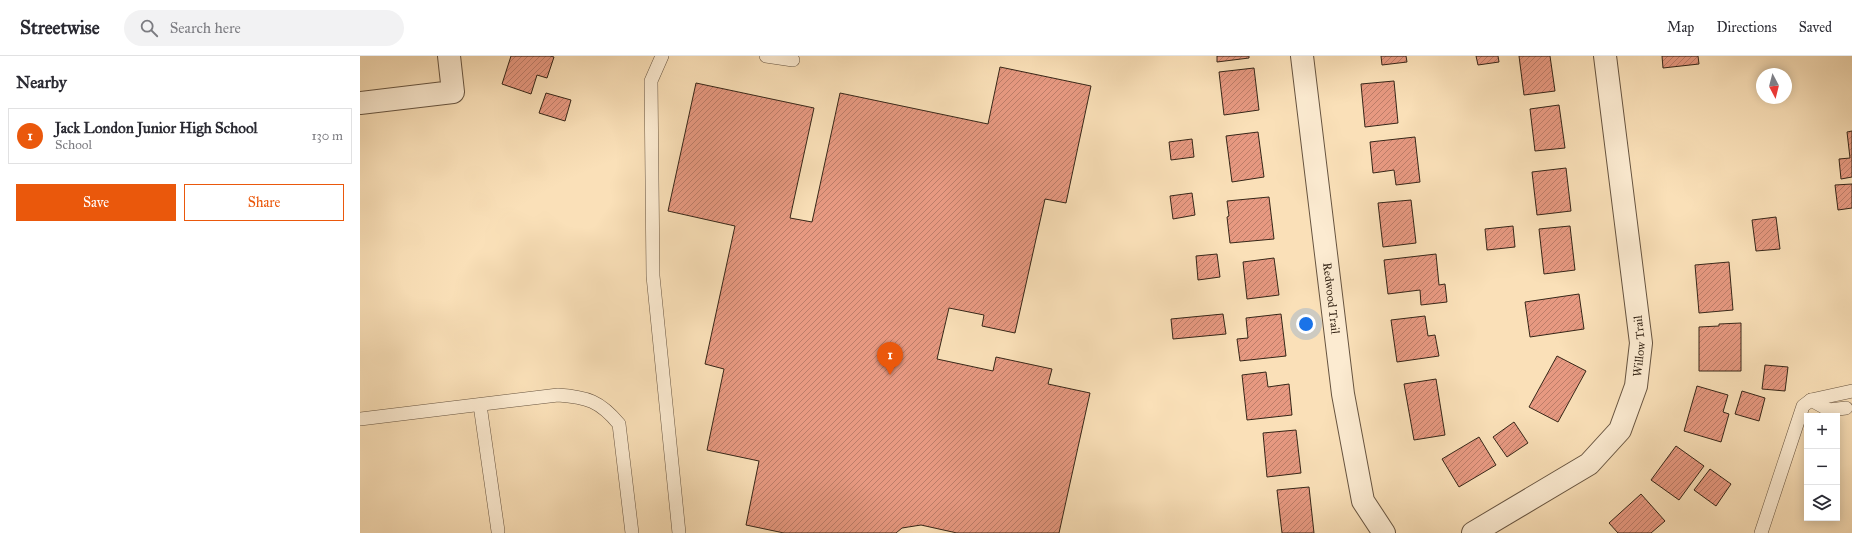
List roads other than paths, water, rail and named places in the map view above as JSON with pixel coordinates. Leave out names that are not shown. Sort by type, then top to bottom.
[{"type":"street","points":[[360,103],[453,92],[449,56]]},
{"type":"street","name":"Redwood Trail","points":[[1302,56],[1343,394],[1363,501],[1384,533]]},
{"type":"street","name":"Willow Trail","points":[[1473,533],[1589,464],[1620,430],[1636,386],[1641,343],[1605,56]]},
{"type":"lane","points":[[662,56],[651,82],[653,276],[679,533]]},
{"type":"lane","points":[[766,56],[793,60]]},
{"type":"lane","points":[[1761,533],[1803,406],[1810,400],[1852,391]]},
{"type":"lane","points":[[360,419],[558,395],[577,397],[594,402],[609,412],[619,424],[632,533]]},
{"type":"lane","points":[[1810,400],[1829,410],[1846,408]]},
{"type":"lane","points":[[480,405],[498,531]]},
{"type":"place","name":"Jack London Junior High School","points":[[890,375]]}]
